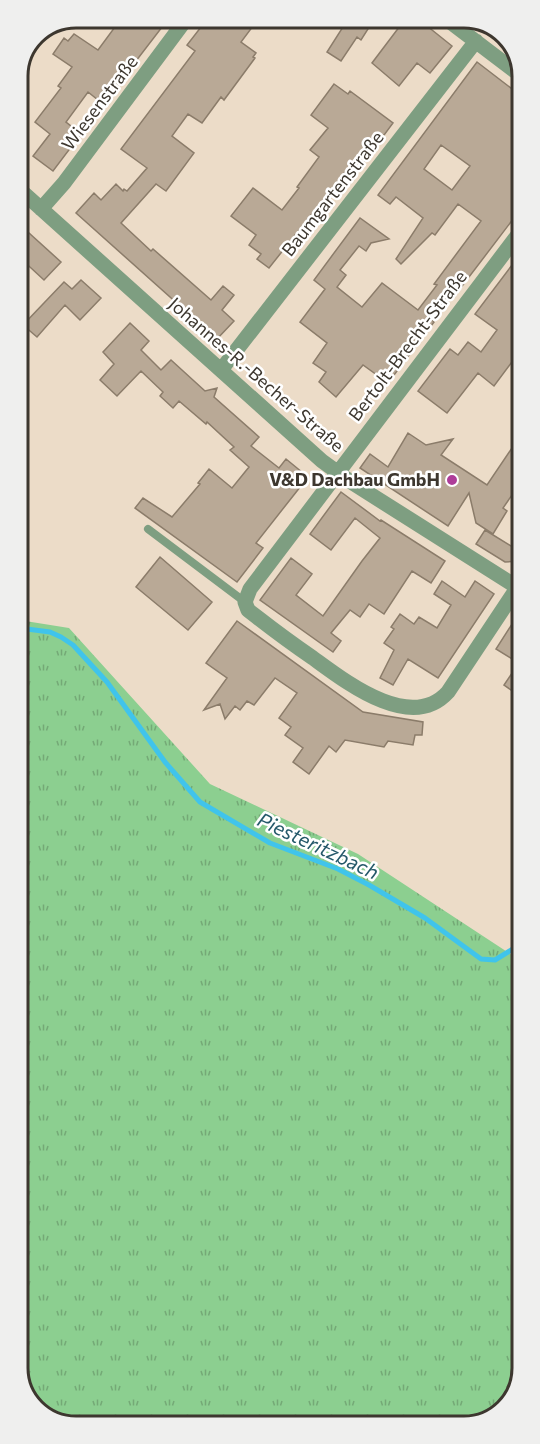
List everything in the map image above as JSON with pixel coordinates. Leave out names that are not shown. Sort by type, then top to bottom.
[{"type":"street","name":"Wiesenstraße","points":[[41,209],[64,183],[180,28]]},
{"type":"street","points":[[460,29],[511,68]]},
{"type":"street","name":"Baumgartenstraße","points":[[221,370],[476,41]]},
{"type":"street","name":"Johannes-R.-Becher-Straße","points":[[29,198],[338,473],[512,581]]},
{"type":"street","name":"Bertolt-Brecht-Straße","points":[[245,602],[250,589],[512,243]]},
{"type":"street","points":[[245,602],[248,610],[355,689],[384,701],[419,708],[440,701],[448,692],[512,596]]},
{"type":"lane","points":[[148,529],[245,602]]},
{"type":"green space","points":[[29,622],[69,628],[210,784],[358,854],[512,955],[512,1367],[509,1383],[502,1397],[485,1411],[463,1416],[74,1415],[58,1412],[47,1406],[32,1386],[28,1367]]},
{"type":"building","points":[[114,28],[161,28],[103,104],[88,92],[66,122],[81,134],[53,171],[33,156],[50,134],[35,122],[61,88],[58,86],[72,67],[53,54],[64,38],[68,41],[74,34],[98,50]]},
{"type":"building","points":[[200,28],[251,28],[241,42],[256,53],[253,57],[255,58],[224,100],[221,97],[202,123],[188,114],[172,136],[194,153],[166,191],[156,184],[121,223],[211,300],[223,286],[234,295],[222,310],[234,321],[217,339],[76,213],[94,193],[101,200],[116,184],[123,191],[124,189],[127,191],[147,168],[121,149],[195,51],[187,45]]},
{"type":"building","points":[[342,29],[368,29],[361,40],[357,37],[341,61],[327,52]]},
{"type":"building","points":[[398,29],[431,29],[452,46],[430,73],[417,63],[399,86],[372,63]]},
{"type":"building","points":[[477,62],[512,89],[512,221],[453,298],[449,295],[431,319],[434,322],[388,383],[363,365],[336,397],[319,382],[326,372],[313,363],[327,343],[300,322],[325,289],[314,280],[360,218],[389,239],[371,243],[366,251],[359,246],[340,270],[346,275],[337,287],[362,307],[382,283],[418,310],[437,285],[434,284],[481,221],[458,204],[435,235],[432,233],[401,264],[396,259],[423,218],[396,197],[390,204],[378,195]],"holes":[[[441,145],[470,166],[452,190],[424,169]]]},
{"type":"building","points":[[334,84],[348,94],[350,91],[393,123],[356,173],[349,167],[269,268],[257,259],[261,254],[249,245],[256,235],[231,216],[253,188],[282,210],[319,157],[310,150],[328,128],[311,115]]},
{"type":"building","points":[[29,233],[61,262],[44,280],[29,266]]},
{"type":"building","points":[[512,265],[512,362],[494,386],[478,373],[447,413],[418,391],[450,349],[458,355],[468,342],[481,352],[497,330],[475,314]]},
{"type":"building","points":[[81,280],[101,298],[80,320],[65,305],[37,337],[29,330],[29,319],[64,282],[72,289]]},
{"type":"building","points":[[130,323],[149,341],[141,350],[161,370],[171,360],[205,391],[217,388],[214,397],[259,437],[251,446],[279,468],[286,459],[308,477],[256,543],[263,548],[237,582],[135,508],[143,498],[172,517],[200,484],[198,483],[209,469],[232,488],[249,467],[230,450],[234,447],[207,422],[206,424],[179,401],[173,408],[160,396],[163,392],[141,371],[117,396],[100,380],[114,364],[103,352]]},
{"type":"building","points":[[408,433],[426,445],[453,439],[441,455],[487,485],[512,448],[512,495],[503,508],[507,511],[493,534],[476,523],[469,493],[448,526],[360,468],[370,454],[388,467]]},
{"type":"building","points":[[341,492],[380,521],[445,561],[431,583],[412,571],[384,614],[369,604],[360,617],[350,610],[331,633],[341,641],[333,652],[260,600],[291,558],[312,574],[296,595],[323,616],[380,538],[355,518],[331,550],[310,534]]},
{"type":"building","points":[[485,530],[512,546],[512,562],[505,562],[476,544]]},
{"type":"building","points":[[160,557],[212,602],[188,630],[136,587]]},
{"type":"building","points":[[442,581],[465,597],[475,581],[494,594],[438,678],[408,659],[393,685],[380,678],[394,650],[384,643],[394,629],[391,627],[400,614],[414,624],[419,617],[437,628],[451,605],[434,594]]},
{"type":"building","points":[[237,621],[363,712],[423,722],[422,735],[415,735],[413,745],[388,741],[384,747],[345,740],[336,752],[329,746],[309,774],[293,762],[303,748],[285,735],[291,727],[279,718],[297,693],[275,678],[254,705],[247,701],[240,710],[235,706],[225,719],[220,704],[204,710],[227,678],[206,663]]},
{"type":"building","points":[[512,624],[512,659],[496,649]]},
{"type":"building","points":[[512,673],[512,691],[504,685]]},
{"type":"waterway","name":"Piesteritzbach","points":[[29,629],[50,632],[73,645],[107,682],[165,762],[200,802],[270,843],[338,869],[369,885],[425,918],[481,959],[495,960],[512,950]]},
{"type":"place","name":"V&D Dachbau GmbH","points":[[452,480]]}]
